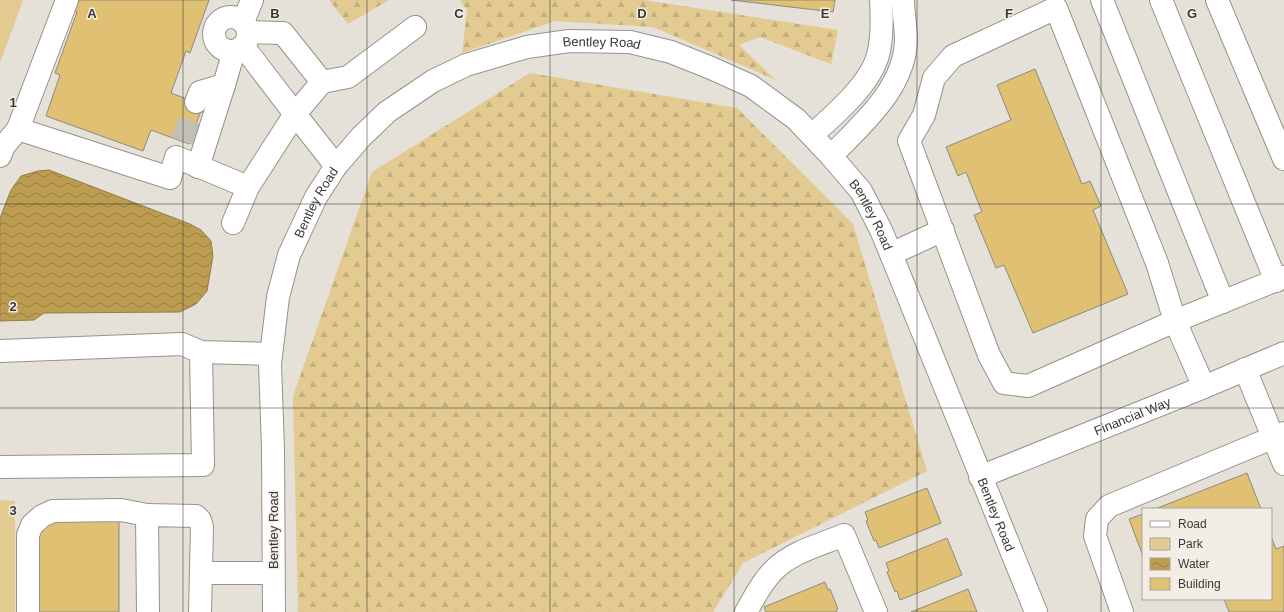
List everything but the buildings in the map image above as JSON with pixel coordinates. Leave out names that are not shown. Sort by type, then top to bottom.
[{"type":"street","points":[[0,156],[4,146],[18,129],[67,0]]},
{"type":"street","points":[[198,167],[224,85],[242,38],[252,0]]},
{"type":"street","points":[[812,135],[846,104],[870,72],[878,56],[881,0]]},
{"type":"street","points":[[832,156],[877,107],[889,92],[898,76],[906,41],[903,0]]},
{"type":"street","points":[[1102,0],[1223,302]]},
{"type":"street","points":[[1161,0],[1280,279],[1175,321],[1028,386],[1004,383],[989,355],[909,141],[924,115],[934,78],[953,56],[1056,8],[1157,263],[1175,321],[1204,387]]},
{"type":"street","points":[[1217,0],[1284,159]]},
{"type":"street","points":[[233,223],[248,187],[295,114],[322,82],[348,76],[415,27]]},
{"type":"street","points":[[242,38],[283,33],[322,82]]},
{"type":"street","points":[[242,38],[295,114],[336,166]]},
{"type":"street","name":"Bentley Road","points":[[274,612],[271,354],[278,297],[289,255],[316,197],[336,166],[361,137],[387,112],[433,81],[473,62],[527,47],[568,41],[630,42],[671,52],[751,86],[796,119],[832,156],[861,191],[881,230],[891,254],[980,477],[1036,612]]},
{"type":"street","points":[[196,102],[200,92],[224,85]]},
{"type":"street","points":[[18,129],[170,178],[179,149],[198,167],[248,187]]},
{"type":"street","points":[[891,254],[943,230]]},
{"type":"street","points":[[0,351],[182,344],[201,352],[271,354]]},
{"type":"street","points":[[0,467],[203,465],[201,352]]},
{"type":"street","name":"Financial Way","points":[[980,477],[1284,354]]},
{"type":"street","points":[[1245,369],[1278,435],[1284,464]]},
{"type":"street","points":[[1122,612],[1095,536],[1097,519],[1109,506],[1278,435]]},
{"type":"street","points":[[28,612],[28,535],[32,525],[42,516],[53,511],[121,510],[147,515],[196,516],[200,520],[202,527],[200,612]]},
{"type":"street","points":[[147,515],[148,612]]},
{"type":"street","points":[[746,612],[760,586],[773,570],[789,558],[844,535],[876,612]]},
{"type":"street","points":[[201,573],[273,573]]},
{"type":"green space","points":[[0,0],[23,0],[0,63]]},
{"type":"green space","points":[[329,0],[389,0],[348,24]]},
{"type":"green space","points":[[460,0],[644,0],[838,30],[831,64],[760,37],[739,45],[776,80],[653,27],[555,21],[462,53],[467,10]]},
{"type":"green space","points":[[530,73],[737,108],[853,224],[927,471],[743,563],[713,612],[298,612],[293,396],[372,172]]},
{"type":"green space","points":[[0,500],[15,501],[15,612],[0,612]]},
{"type":"water","points":[[49,170],[190,224],[201,230],[211,241],[213,256],[207,291],[196,304],[180,312],[44,313],[34,320],[0,321],[0,218],[11,190],[21,176],[38,171]]},
{"type":"tunnel","points":[[182,141],[196,102]]}]
